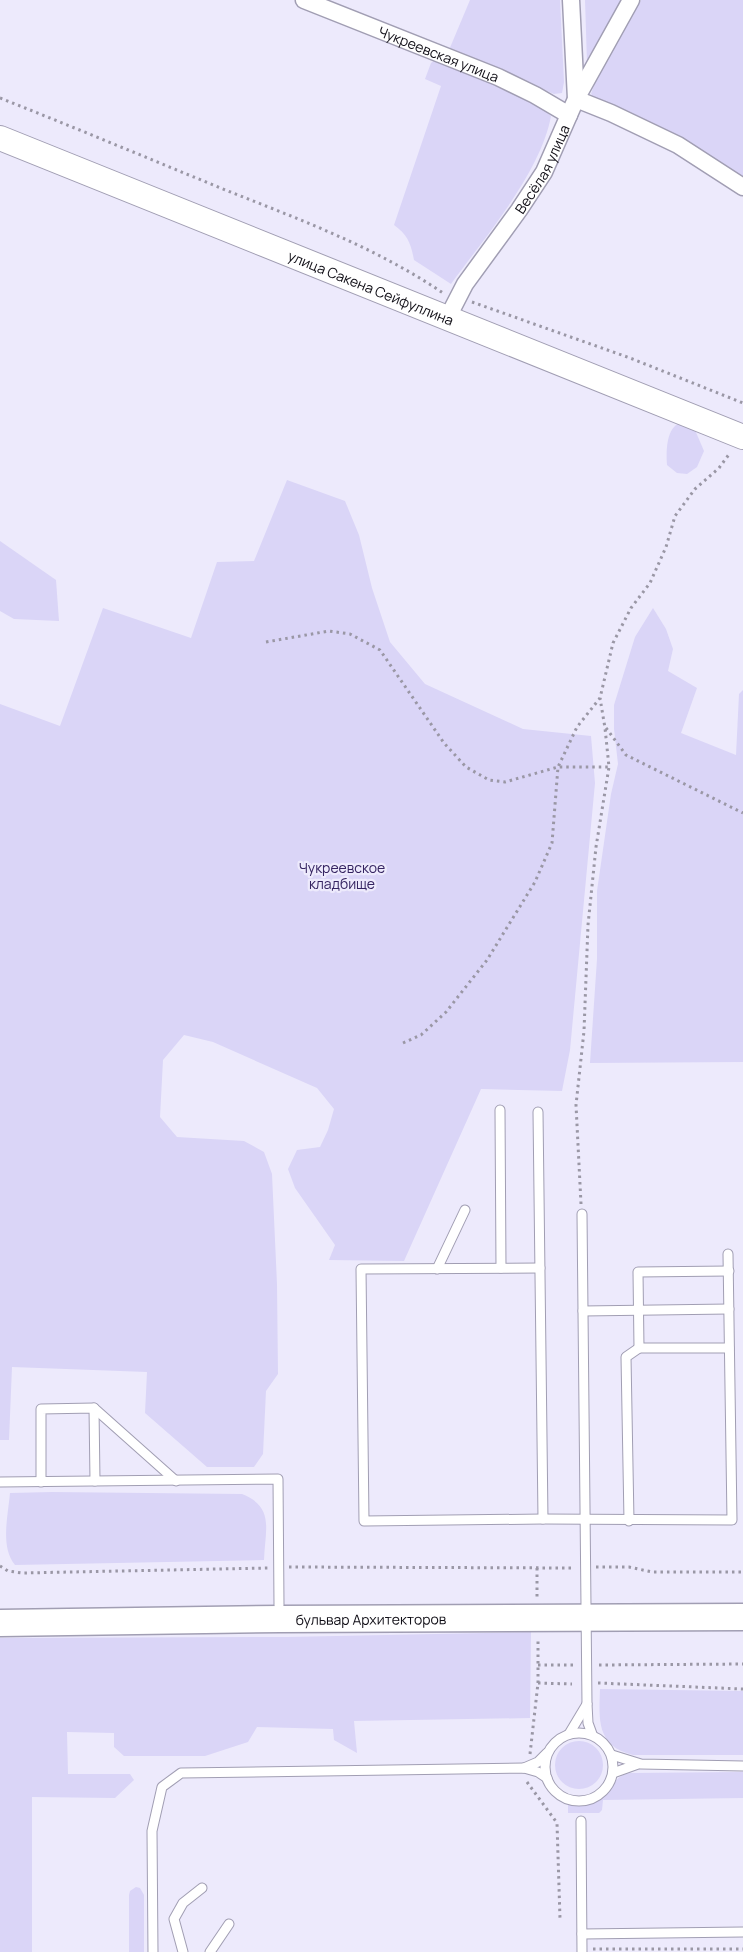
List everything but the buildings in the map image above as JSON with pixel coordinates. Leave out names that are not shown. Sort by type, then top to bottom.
[{"type":"main road","name":"улица Сакена Сейфуллина","points":[[0,138],[453,307],[737,445]]},
{"type":"main road","name":"бульвар Архитекторов","points":[[0,1623],[586,1610],[743,1600]]},
{"type":"main road","name":"бульвар Архитекторов","points":[[0,1606],[280,1605],[586,1610],[743,1617]]},
{"type":"street","name":"Чукреевская улица","points":[[304,0],[498,78],[535,95],[569,115]]},
{"type":"street","name":"Весёлая улица","points":[[453,307],[544,172],[576,99],[571,0]]},
{"type":"street","points":[[631,0],[576,99],[611,113],[678,145],[743,187]]},
{"type":"lane","points":[[500,1110],[501,1268]]},
{"type":"lane","points":[[538,1112],[543,1519]]},
{"type":"lane","points":[[437,1269],[465,1210]]},
{"type":"lane","points":[[582,1214],[587,1704],[588,1723],[592,1734]]},
{"type":"lane","points":[[540,1268],[361,1269],[364,1520],[732,1520],[728,1254]]},
{"type":"lane","points":[[639,1348],[638,1272],[729,1271]]},
{"type":"lane","points":[[583,1311],[729,1309]]},
{"type":"lane","points":[[629,1520],[626,1357],[639,1348],[729,1348]]},
{"type":"lane","points":[[42,1482],[41,1409],[94,1408],[176,1481]]},
{"type":"lane","points":[[94,1408],[95,1481]]},
{"type":"lane","points":[[0,1482],[278,1479],[280,1605]]},
{"type":"lane","points":[[569,1734],[587,1704]]},
{"type":"lane","points":[[524,1768],[538,1762],[557,1741],[569,1734],[580,1732],[592,1734],[607,1746],[612,1756],[613,1773],[610,1783],[603,1792],[593,1798],[582,1801],[571,1800],[561,1796],[547,1778],[545,1765],[548,1752]]},
{"type":"lane","points":[[612,1756],[641,1764],[743,1766]]},
{"type":"lane","points":[[613,1773],[641,1764]]},
{"type":"lane","points":[[153,1952],[152,1832],[162,1788],[181,1773],[524,1768],[538,1772],[547,1778]]},
{"type":"lane","points":[[581,1821],[582,1951]]},
{"type":"lane","points":[[183,1952],[174,1919],[183,1903],[202,1888]]},
{"type":"lane","points":[[210,1952],[229,1924]]},
{"type":"lane","points":[[582,1934],[743,1932]]},
{"type":"path","points":[[0,98],[278,211],[374,253],[420,278],[445,295],[453,307],[630,358],[743,404]]},
{"type":"path","points":[[582,1214],[576,1105],[584,1031],[588,925],[596,846],[609,767],[600,698],[613,643],[631,608],[650,583],[666,547],[675,516],[695,489],[719,468],[737,445]]},
{"type":"path","points":[[266,642],[329,631],[350,634],[380,650],[444,743],[466,766],[489,780],[505,782],[558,767],[609,767]]},
{"type":"path","points":[[404,1043],[421,1035],[446,1012],[487,960],[535,882],[552,842],[558,767],[577,727],[600,698]]},
{"type":"path","points":[[605,728],[626,755],[743,813]]},
{"type":"path","points":[[629,1567],[652,1572],[743,1572]]},
{"type":"path","points":[[628,1664],[743,1664]]},
{"type":"path","points":[[560,1919],[557,1823],[522,1776],[529,1756],[538,1683],[572,1684]]},
{"type":"path","points":[[598,1684],[743,1690]]},
{"type":"path","points":[[582,1951],[743,1949]]},
{"type":"green space","points":[[470,0],[560,0],[564,82],[562,93],[554,94],[449,50]]},
{"type":"green space","points":[[585,0],[622,0],[587,63]]},
{"type":"green space","points":[[641,0],[743,0],[743,179],[599,103],[591,94],[595,82]]},
{"type":"green space","points":[[436,59],[511,89],[551,116],[536,159],[524,181],[495,225],[451,284],[414,260],[408,240],[403,232],[394,225],[441,86],[425,79],[431,63]]},
{"type":"green space","points":[[678,424],[695,430],[704,451],[697,467],[687,474],[677,473],[667,465],[669,436]]},
{"type":"green space","name":"Чукреевское кладбище","points":[[287,480],[345,501],[359,535],[372,588],[390,642],[425,684],[523,729],[591,736],[595,783],[570,1050],[562,1091],[481,1089],[404,1261],[329,1260],[335,1245],[295,1188],[288,1169],[297,1150],[320,1147],[328,1130],[334,1109],[317,1088],[213,1042],[184,1035],[163,1060],[160,1117],[177,1137],[244,1141],[264,1152],[272,1174],[277,1284],[278,1374],[266,1391],[263,1454],[254,1467],[207,1467],[145,1413],[147,1372],[12,1367],[9,1440],[0,1440],[0,704],[60,726],[103,608],[191,638],[217,562],[254,561]]},
{"type":"green space","points":[[0,541],[56,580],[59,621],[14,619],[0,611]]},
{"type":"green space","points":[[653,608],[666,629],[673,649],[668,671],[697,688],[681,733],[736,755],[739,694],[743,690],[743,1062],[590,1063],[597,959],[597,891],[611,794],[618,764],[614,729],[614,705],[635,637]]},
{"type":"green space","points":[[10,1493],[242,1494],[252,1499],[260,1506],[264,1513],[266,1529],[264,1560],[15,1565],[10,1558],[6,1540]]},
{"type":"green space","points":[[531,1632],[530,1718],[354,1721],[357,1753],[334,1740],[333,1729],[257,1727],[248,1742],[205,1756],[124,1756],[114,1747],[114,1733],[67,1732],[68,1774],[130,1774],[134,1780],[115,1798],[32,1797],[32,1952],[0,1952],[0,1638],[287,1637]]},
{"type":"green space","points":[[600,1689],[743,1691],[743,1755],[633,1755],[621,1751],[612,1745],[602,1730],[600,1721]]},
{"type":"green space","points":[[574,1741],[584,1741],[596,1748],[603,1760],[603,1770],[596,1782],[584,1789],[574,1789],[566,1785],[559,1778],[555,1770],[555,1760],[559,1752],[566,1745]]},
{"type":"green space","points":[[743,1772],[743,1798],[603,1800],[602,1810],[599,1813],[568,1813],[568,1805],[584,1805],[599,1800],[614,1782],[630,1773]]},
{"type":"green space","points":[[136,1887],[140,1888],[144,1895],[144,1952],[129,1952],[129,1895],[130,1891]]}]
